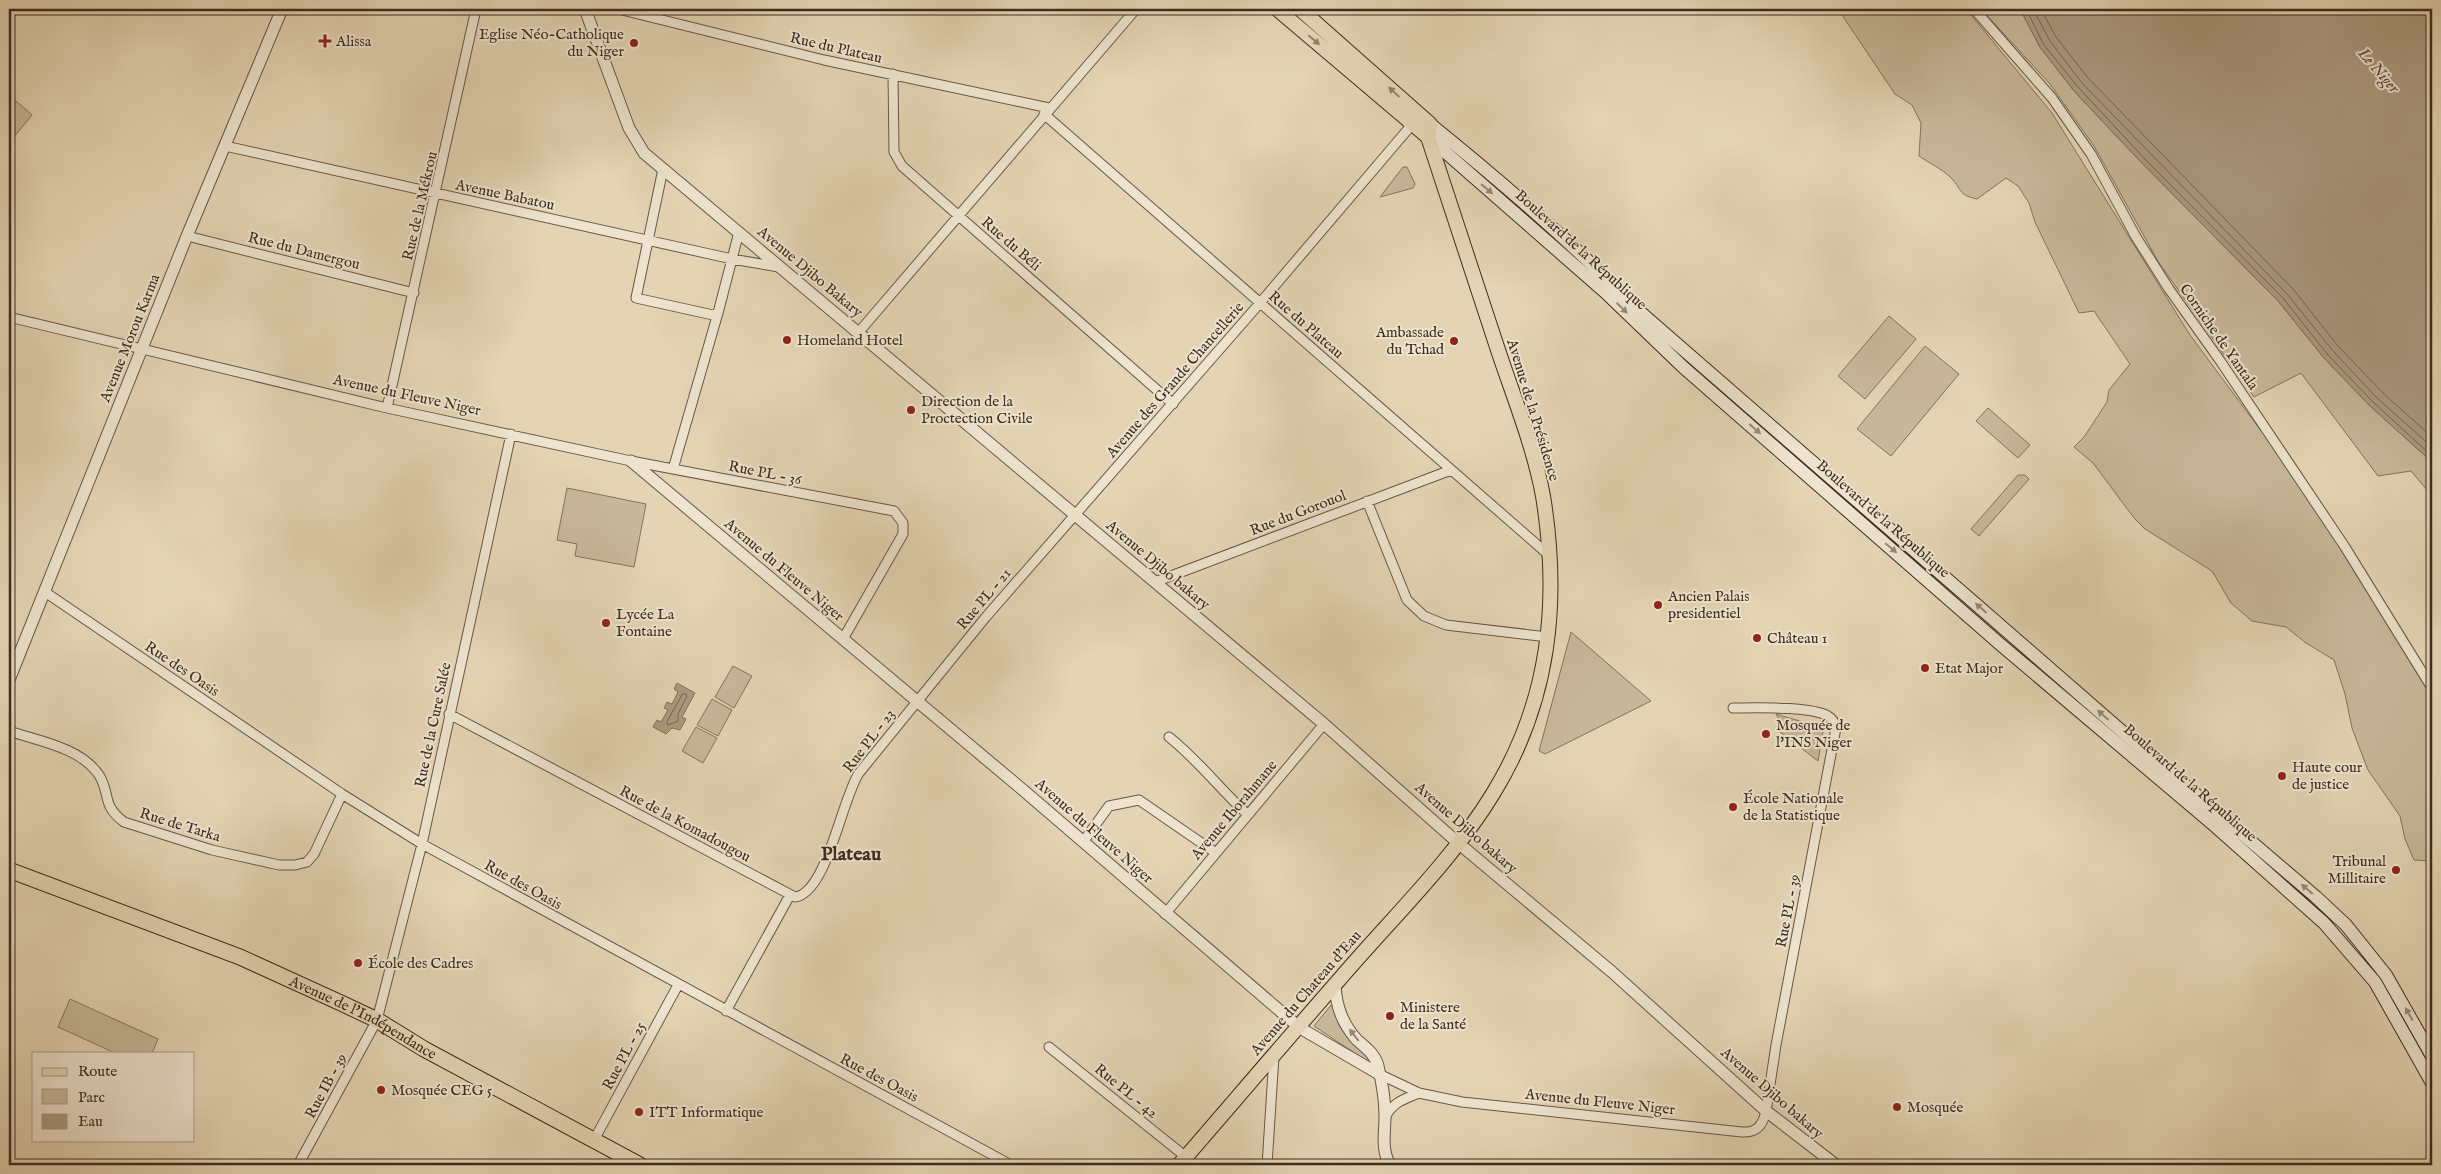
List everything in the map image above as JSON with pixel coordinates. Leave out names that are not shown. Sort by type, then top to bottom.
[{"type":"highway","name":"Avenue de l'Indépendance","points":[[9,870],[240,957],[377,1020],[432,1054],[640,1165]]},
{"type":"highway","name":"Avenue de l'Indépendance","points":[[9,881],[74,896]]},
{"type":"main road","name":"Boulevard de la République","points":[[1277,9],[1526,205],[1609,288],[1683,367],[2025,665],[2180,797],[2220,822],[2288,873],[2346,926],[2367,949],[2400,998],[2432,1056]]},
{"type":"main road","name":"Boulevard de la République","points":[[1300,9],[1423,125]]},
{"type":"main road","name":"Avenue de la Présidence","points":[[1423,125],[1528,438],[1542,494],[1550,556],[1548,637],[1543,671],[1532,713],[1517,749],[1492,794],[1457,842]]},
{"type":"main road","name":"Boulevard de la République","points":[[1609,288],[1640,311],[1740,397],[2034,655],[2188,787],[2279,882],[2336,934],[2366,970],[2389,1004],[2432,1083]]},
{"type":"main road","points":[[1683,367],[1692,356]]},
{"type":"main road","points":[[1730,407],[1740,397]]},
{"type":"main road","points":[[1864,525],[1874,514]]},
{"type":"main road","points":[[2025,665],[2034,655]]},
{"type":"main road","points":[[2180,797],[2188,787]]},
{"type":"main road","name":"Avenue du Chateau d'Eau","points":[[1183,1161],[1300,1028],[1335,984],[1433,874],[1457,842]]},
{"type":"main road","points":[[2279,882],[2288,873]]},
{"type":"street","name":"Avenue Morou Karma","points":[[9,680],[187,236],[282,9]]},
{"type":"street","name":"Rue de la Mékrou","points":[[387,408],[437,194],[476,9]]},
{"type":"street","name":"Avenue Djibo Bakary","points":[[585,9],[629,128],[644,154],[781,267],[1074,516]]},
{"type":"street","name":"Rue du Plateau","points":[[618,9],[824,60],[893,74],[1046,111],[1260,303],[1550,556]]},
{"type":"street","points":[[858,333],[1046,111],[1136,9]]},
{"type":"street","name":"Corniche de Yantala","points":[[1974,9],[2052,98],[2091,154],[2136,237],[2164,282],[2221,362],[2345,547],[2432,688]]},
{"type":"street","name":"Rue du Béli","points":[[893,74],[895,158],[1173,404]]},
{"type":"street","name":"Avenue des Grande Chancellerie","points":[[1074,516],[1260,303],[1423,125]]},
{"type":"street","name":"Avenue Babatou","points":[[225,146],[732,259],[781,267]]},
{"type":"street","points":[[663,168],[636,298],[713,315],[718,313]]},
{"type":"street","points":[[673,469],[739,232]]},
{"type":"street","name":"Rue du Damergou","points":[[187,236],[414,292]]},
{"type":"street","name":"Avenue du Fleuve Niger","points":[[9,317],[387,408],[631,461],[917,701],[1300,1028],[1379,1074],[1419,1093],[1462,1102],[1742,1132],[1756,1130],[1760,1127],[1766,1111]]},
{"type":"street","name":"Rue de la Cure Salée","points":[[377,1020],[422,844],[511,434]]},
{"type":"street","name":"Rue PL - 36","points":[[631,461],[894,511],[903,523],[903,534],[843,639]]},
{"type":"street","name":"Rue du Gorouol","points":[[1155,582],[1451,470]]},
{"type":"street","points":[[1367,502],[1407,600],[1424,616],[1446,625],[1548,637]]},
{"type":"street","name":"Avenue Djibo bakary","points":[[1074,516],[1324,724],[1457,842],[1546,915],[1766,1111],[1836,1165]]},
{"type":"street","name":"Rue PL - 21","points":[[917,701],[1074,516]]},
{"type":"street","name":"Rue des Oasis","points":[[45,592],[342,794],[422,844],[1011,1165]]},
{"type":"street","name":"Rue PL - 23","points":[[790,895],[799,897],[806,893],[811,886],[834,844],[843,808],[854,780],[917,701]]},
{"type":"street","name":"Rue PL - 39","points":[[1733,708],[1822,713],[1831,718],[1836,728],[1776,1045],[1766,1111]]},
{"type":"street","name":"Rue de la Komadougou","points":[[449,714],[790,895]]},
{"type":"street","name":"Avenue Iborahmane","points":[[1165,914],[1324,724]]},
{"type":"street","name":"Rue de Tarka","points":[[9,731],[70,751],[82,759],[100,776],[106,800],[113,814],[124,822],[212,850],[279,866],[307,862],[314,854],[342,794]]},
{"type":"street","points":[[1169,737],[1195,758],[1223,792],[1248,814]]},
{"type":"street","points":[[1083,842],[1109,806],[1139,800],[1216,853]]},
{"type":"street","points":[[726,1011],[790,895]]},
{"type":"street","points":[[1335,984],[1337,1006],[1341,1015],[1353,1035],[1372,1052],[1378,1065],[1385,1116],[1384,1142],[1390,1165]]},
{"type":"street","name":"Rue PL - 25","points":[[594,1140],[678,985]]},
{"type":"street","name":"Rue IB - 39","points":[[298,1165],[377,1020]]},
{"type":"street","name":"Rue PL - 42","points":[[1049,1046],[1183,1161]]},
{"type":"street","points":[[1267,1165],[1274,1056]]},
{"type":"street","points":[[1385,1116],[1397,1102],[1419,1093]]},
{"type":"green space","points":[[1838,9],[1966,9],[2052,113],[2190,335],[2276,451],[2349,561],[2432,695],[2432,859],[2429,861],[2414,860],[2405,839],[2400,816],[2368,770],[2352,728],[2345,694],[2334,660],[2306,643],[2286,627],[2252,621],[2231,603],[2212,571],[2145,529],[2134,518],[2093,463],[2074,447],[2084,437],[2107,402],[2109,390],[2130,364],[2094,311],[2079,313],[2035,222],[2029,203],[2018,186],[2006,178],[1977,199],[1963,193],[1947,174],[1919,156],[1921,123],[1912,105],[1895,94]]},
{"type":"green space","points":[[1981,9],[2020,9],[2040,47],[2074,91],[2279,302],[2324,358],[2370,406],[2432,462],[2432,496],[2411,471],[2378,476],[2301,373],[2254,397],[2159,263],[2094,146],[2050,84]]},
{"type":"green space","points":[[9,95],[32,115],[9,143]]},
{"type":"green space","points":[[1403,167],[1407,167],[1415,184],[1413,188],[1380,197]]},
{"type":"green space","points":[[1889,316],[1916,339],[1865,399],[1838,376]]},
{"type":"green space","points":[[1925,346],[1959,374],[1891,456],[1857,429]]},
{"type":"green space","points":[[1988,408],[2030,445],[2018,458],[1976,421]]},
{"type":"green space","points":[[2018,475],[2025,475],[2029,479],[1979,536],[1971,529]]},
{"type":"green space","points":[[567,488],[646,504],[634,567],[575,556],[577,544],[557,540]]},
{"type":"green space","points":[[1571,632],[1651,701],[1545,754],[1539,751]]},
{"type":"green space","points":[[733,666],[752,676],[734,708],[715,697]]},
{"type":"green space","points":[[712,699],[732,710],[718,736],[697,725]]},
{"type":"green space","points":[[1776,714],[1813,725],[1823,732],[1818,761],[1780,732],[1784,728]]},
{"type":"green space","points":[[696,727],[717,738],[703,763],[682,751]]},
{"type":"green space","points":[[70,999],[158,1039],[152,1052],[113,1052],[58,1027]]},
{"type":"green space","points":[[1331,1005],[1374,1061],[1371,1064],[1314,1026]]},
{"type":"water","name":"Le Niger","points":[[2020,9],[2432,9],[2432,462],[2370,406],[2324,358],[2279,302],[2074,91],[2040,47]]},
{"type":"water","points":[[677,683],[695,693],[682,717],[686,719],[680,730],[672,728],[666,734],[653,727],[657,720],[661,722],[668,710],[664,708],[667,702],[672,704],[678,692],[674,689]]},
{"type":"place","name":"Alissa","points":[[325,41]]},
{"type":"place","name":"Eglise Néo-Catholique du Niger","points":[[634,43]]},
{"type":"place","name":"Homeland Hotel","points":[[787,340]]},
{"type":"place","name":"Ambassade du Tchad","points":[[1454,341]]},
{"type":"place","name":"Direction de la Proctection Civile","points":[[911,410]]},
{"type":"place","name":"Ancien Palais presidentiel","points":[[1658,605]]},
{"type":"place","name":"Lycée La Fontaine","points":[[606,623]]},
{"type":"place","name":"Château 1","points":[[1757,638]]},
{"type":"place","name":"Etat Major","points":[[1925,668]]},
{"type":"place","name":"Mosquée de l'INS Niger","points":[[1766,734]]},
{"type":"place","name":"Haute cour de justice","points":[[2282,776]]},
{"type":"place","name":"École Nationale de la Statistique","points":[[1733,807]]},
{"type":"place","name":"Tribunal Millitaire","points":[[2396,870]]},
{"type":"place","name":"École des Cadres","points":[[358,963]]},
{"type":"place","name":"Ministere de la Santé","points":[[1390,1016]]},
{"type":"place","name":"Mosquée CEG 5","points":[[381,1090]]},
{"type":"place","name":"Mosquée","points":[[1897,1107]]},
{"type":"place","name":"ITT Informatique","points":[[639,1112]]},
{"type":"district","name":"Plateau","points":[[851,854]]}]
